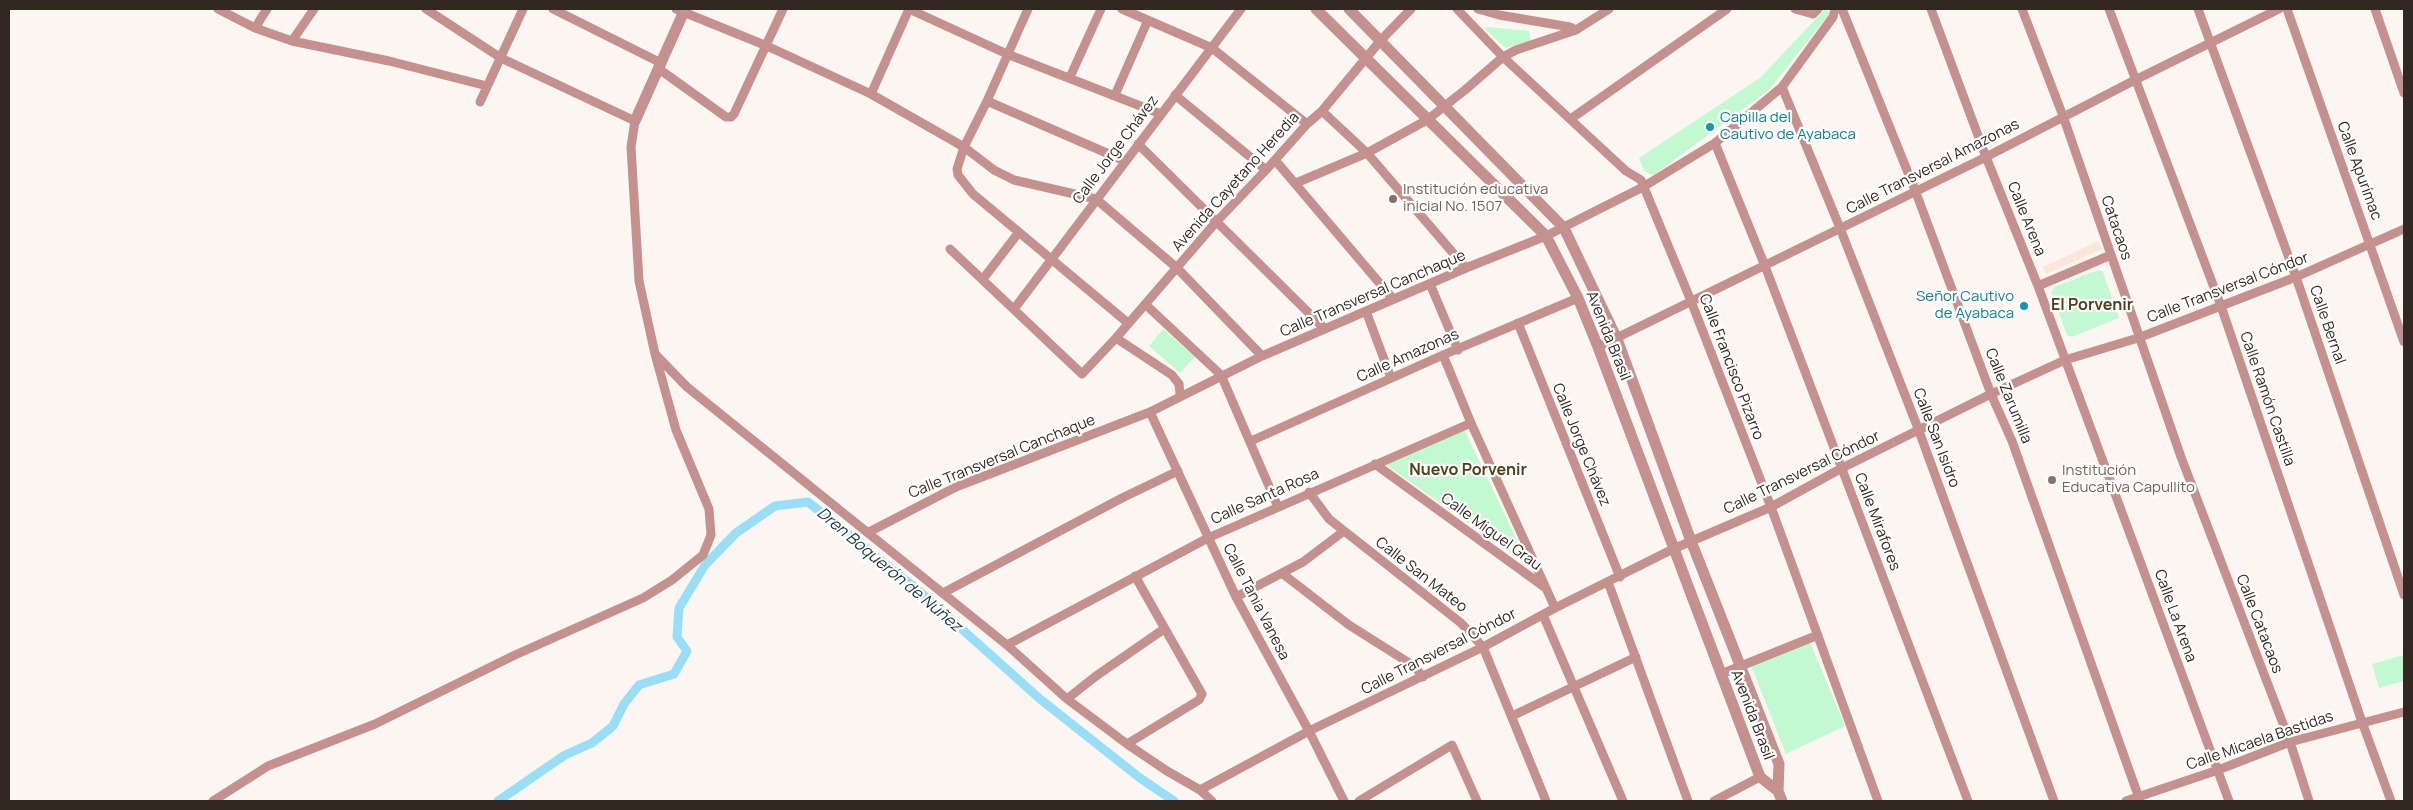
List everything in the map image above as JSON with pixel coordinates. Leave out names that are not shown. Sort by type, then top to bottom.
[{"type":"street","points":[[218,9],[255,28],[292,41],[389,61],[487,86]]},
{"type":"street","points":[[255,28],[267,9]]},
{"type":"street","points":[[292,41],[314,9]]},
{"type":"street","points":[[426,9],[501,58],[635,121]]},
{"type":"street","points":[[480,102],[523,9]]},
{"type":"street","points":[[553,9],[660,66],[726,117],[734,114],[783,9]]},
{"type":"street","points":[[871,94],[909,9],[1008,54],[1161,114]]},
{"type":"street","points":[[1028,9],[988,101],[964,147],[957,169],[962,182],[973,194],[1128,324]]},
{"type":"street","points":[[1070,77],[1101,9]]},
{"type":"street","points":[[1122,9],[1212,48],[1307,124]]},
{"type":"street","name":"Calle Jorge Chávez","points":[[1014,309],[1241,9]]},
{"type":"street","name":"Avenida Brasil","points":[[1316,9],[1426,120],[1546,236],[1578,298],[1598,347],[1760,776],[1780,796]]},
{"type":"street","name":"Avenida Brasil","points":[[1349,9],[1564,228],[1617,339],[1691,541],[1780,764],[1780,796]]},
{"type":"street","name":"Avenida Cayetano Heredia","points":[[1014,309],[1082,374],[1116,338],[1217,221],[1307,124],[1322,111],[1381,40],[1411,9]]},
{"type":"street","name":"Calle Francisco Pizarro","points":[[1457,9],[1503,57],[1572,118],[1626,171],[1641,180],[1691,301],[1771,507],[1878,801]]},
{"type":"street","points":[[1478,9],[1499,15],[1570,27],[1576,30]]},
{"type":"street","points":[[1296,183],[1367,153],[1426,120],[1466,90],[1503,57],[1516,50],[1576,30],[1609,9]]},
{"type":"street","points":[[1572,118],[1727,9]]},
{"type":"street","points":[[1795,9],[1813,14],[1818,9]]},
{"type":"street","name":"Calle Transversal Canchaque","points":[[869,532],[956,487],[1150,412],[1180,394],[1262,356],[1564,228],[1643,187],[1715,143],[1782,87],[1833,17],[1836,9]]},
{"type":"street","name":"Calle Zarumilla","points":[[1842,9],[1915,190],[1991,394],[2012,441],[2139,798]]},
{"type":"street","name":"Calle Arena","points":[[1932,9],[1986,157],[2038,286],[2096,440]]},
{"type":"street","name":"Catacaos","points":[[2022,9],[2063,116],[2138,338],[2181,457]]},
{"type":"street","name":"Calle Ramón Castilla","points":[[2109,9],[2221,306],[2362,722],[2391,801]]},
{"type":"street","name":"Calle Bernal","points":[[2198,9],[2296,277],[2404,595]]},
{"type":"street","name":"Calle Transversal Amazonas","points":[[1598,347],[1765,266],[1915,190],[1986,157],[2063,116],[2279,9]]},
{"type":"street","name":"Calle Apurímac","points":[[2286,9],[2404,342]]},
{"type":"street","points":[[2375,9],[2404,93]]},
{"type":"street","points":[[213,801],[268,766],[376,724],[515,655],[643,598],[672,580],[703,554],[711,534],[709,509],[689,466],[676,430],[655,354],[639,281],[631,147],[635,121],[660,66],[682,10],[767,46],[871,94],[964,147],[994,170],[1014,180],[1096,199],[1177,268],[1262,356]]},
{"type":"street","points":[[1115,95],[1148,20]]},
{"type":"street","name":"Calle San Isidro","points":[[1782,87],[1840,228],[1919,431],[2054,801]]},
{"type":"street","points":[[1175,95],[1266,170]]},
{"type":"street","points":[[988,101],[1125,161]]},
{"type":"street","points":[[1322,111],[1367,153],[1466,268]]},
{"type":"street","name":"Calle Mirafores","points":[[1715,143],[1765,266],[1968,801]]},
{"type":"street","points":[[1138,144],[1325,330]]},
{"type":"street","points":[[1275,160],[1394,299]]},
{"type":"street","name":"Calle Transversal Cóndor","points":[[1200,790],[1309,731],[1483,646],[1673,549],[1771,507],[1842,468],[1991,394],[2066,360],[2138,338],[2296,277],[2404,229]]},
{"type":"street","points":[[983,279],[1019,232]]},
{"type":"street","points":[[950,249],[1014,309]]},
{"type":"street","points":[[2038,286],[2111,255]]},
{"type":"street","points":[[1430,284],[1458,350]]},
{"type":"street","name":"Calle Amazonas","points":[[1251,442],[1443,355],[1578,298]]},
{"type":"street","points":[[1145,304],[1221,375],[1278,507]]},
{"type":"street","points":[[1366,311],[1391,378]]},
{"type":"street","name":"Calle Jorge Chávez","points":[[1518,323],[1620,577]]},
{"type":"street","points":[[1116,338],[1172,375],[1179,384],[1180,394]]},
{"type":"street","points":[[655,354],[687,387],[725,419],[1007,644],[1067,699],[1127,744],[1167,771],[1200,790],[1212,801]]},
{"type":"street","points":[[1443,355],[1543,586],[1555,608]]},
{"type":"street","name":"Calle Tania Vanesa","points":[[1150,412],[1236,597],[1309,731],[1344,801]]},
{"type":"street","name":"Calle Santa Rosa","points":[[1007,644],[1208,538],[1309,492],[1471,423]]},
{"type":"street","name":"Calle La Arena","points":[[2096,440],[2229,801]]},
{"type":"street","name":"Calle Catacaos","points":[[2181,457],[2290,742],[2309,801]]},
{"type":"street","name":"Calle Miguel Grau","points":[[1375,464],[1543,586]]},
{"type":"street","points":[[943,593],[1122,498],[1178,471]]},
{"type":"street","name":"Calle San Mateo","points":[[1309,492],[1322,512],[1461,623],[1483,646],[1546,801]]},
{"type":"street","points":[[1236,597],[1283,574],[1326,546],[1344,531]]},
{"type":"street","points":[[1283,574],[1349,625],[1414,666],[1422,676]]},
{"type":"street","points":[[1127,744],[1202,697],[1135,576]]},
{"type":"street","points":[[1608,582],[1688,801]]},
{"type":"street","points":[[1543,615],[1623,801]]},
{"type":"street","points":[[1067,699],[1096,676],[1164,629]]},
{"type":"street","points":[[1721,674],[1818,635]]},
{"type":"street","points":[[1512,716],[1573,685],[1636,657]]},
{"type":"street","name":"Calle Micaela Bastidas","points":[[2126,801],[2218,770],[2290,742],[2404,712]]},
{"type":"street","points":[[1359,801],[1452,745],[1477,801]]},
{"type":"street","points":[[1714,801],[1760,776]]},
{"type":"shaded area","points":[[2098,241],[2102,249],[2046,274],[2043,267]]},
{"type":"green space","points":[[1825,9],[1830,13],[1769,90],[1655,174],[1652,175],[1644,171],[1639,158],[1760,78]]},
{"type":"green space","points":[[1487,27],[1529,31],[1531,41],[1505,48],[1485,29]]},
{"type":"green space","points":[[2098,270],[2103,272],[2119,318],[2072,337],[2067,335],[2051,293],[2054,287]]},
{"type":"green space","points":[[1163,329],[1195,357],[1180,373],[1149,346]]},
{"type":"green space","points":[[1464,429],[1525,557],[1520,560],[1385,464]]},
{"type":"green space","points":[[1807,635],[1845,726],[1786,754],[1749,661]]},
{"type":"green space","points":[[2404,655],[2404,681],[2379,688],[2372,664]]},
{"type":"waterway","name":"Dren Boquerón de Núñez","points":[[498,801],[565,755],[592,743],[613,726],[624,704],[639,685],[674,674],[687,651],[677,637],[679,608],[705,565],[736,533],[775,506],[808,502],[918,590],[1040,699],[1140,778],[1174,801]]},
{"type":"place","name":"Capilla del Cautivo de Ayabaca","points":[[1710,127]]},
{"type":"place","name":"Institución educativa inicial No. 1507","points":[[1393,199]]},
{"type":"place","name":"Señor Cautivo de Ayabaca","points":[[2024,306]]},
{"type":"place","name":"Institución Educativa Capullito","points":[[2052,480]]},
{"type":"district","name":"El Porvenir","points":[[2092,306]]},
{"type":"district","name":"Nuevo Porvenir","points":[[1468,471]]}]
